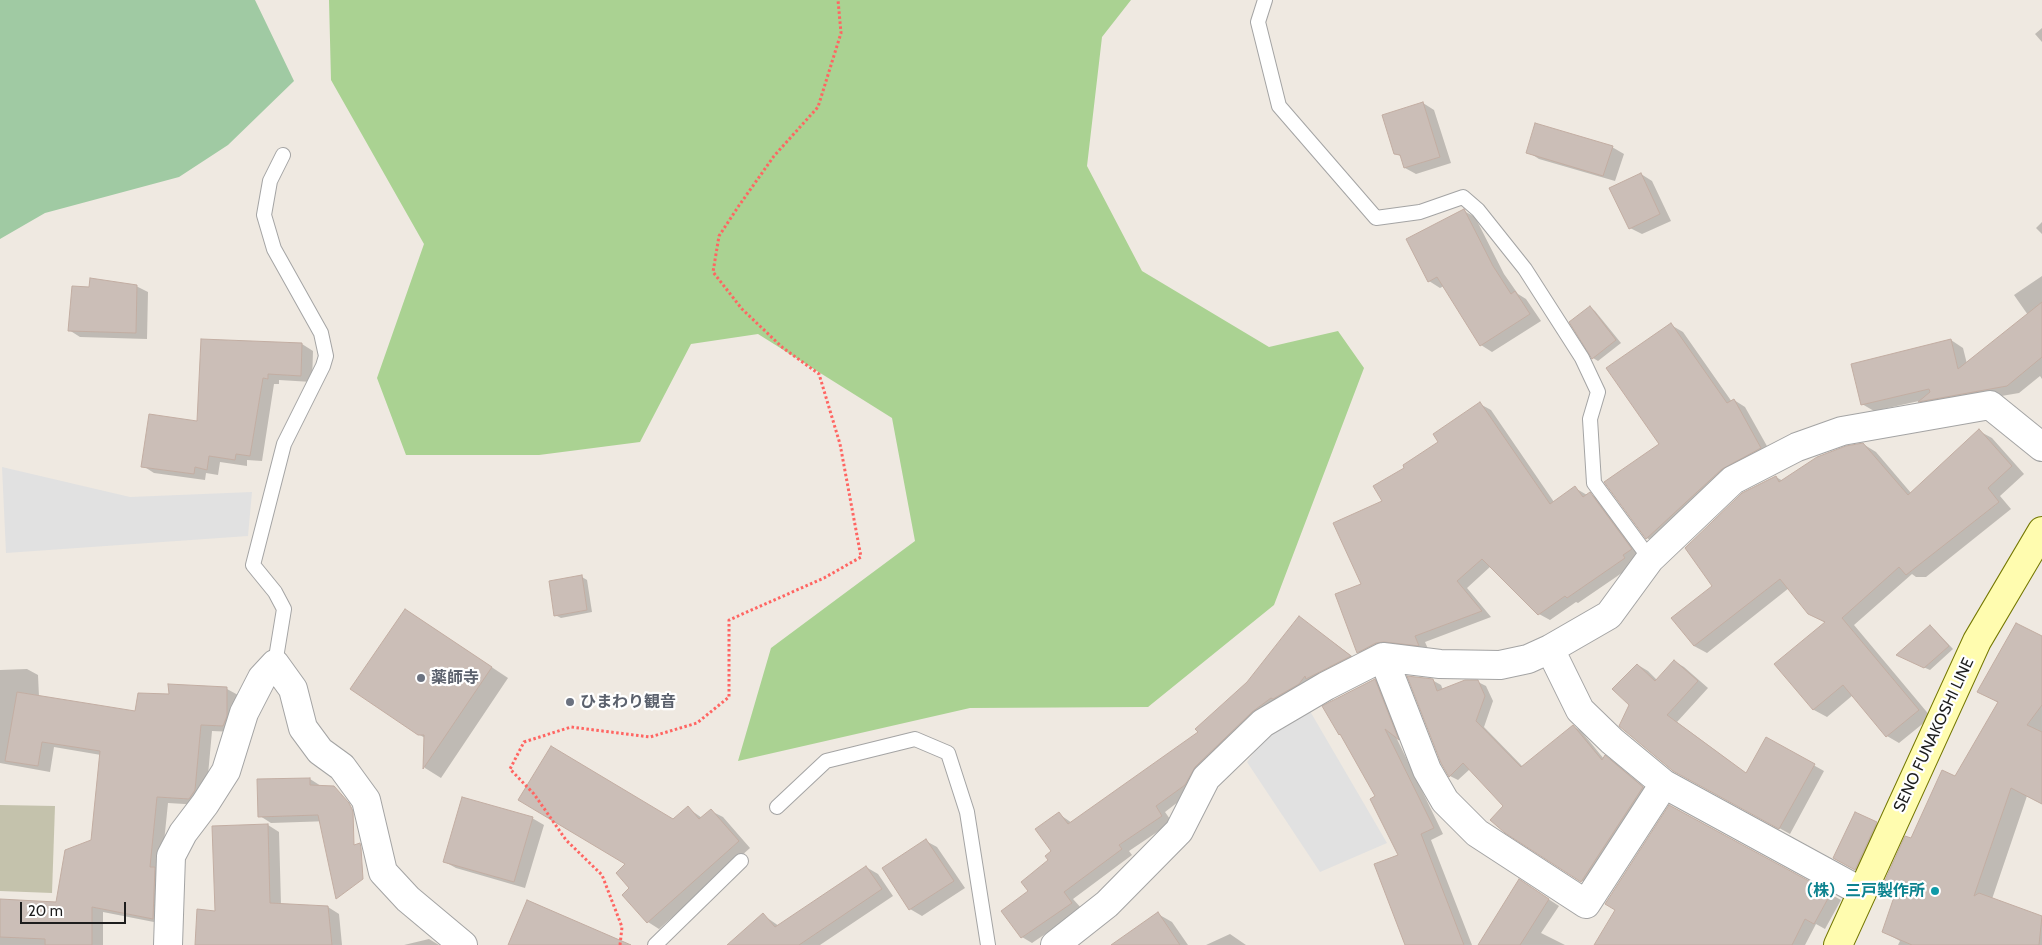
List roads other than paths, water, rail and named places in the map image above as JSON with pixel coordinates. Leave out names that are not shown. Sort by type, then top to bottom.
[{"type":"main road","name":"SENO FUNAKOSHI LINE","points":[[1838,945],[1978,641],[2029,550],[2042,531]]},
{"type":"street","points":[[1055,945],[1107,904],[1179,831],[1206,778],[1263,723],[1326,686],[1383,657],[1440,664],[1500,665],[1528,659],[1550,649],[1609,615],[1650,559],[1733,480],[1797,447],[1842,431],[1990,405],[2042,447]]},
{"type":"street","points":[[1550,649],[1580,710],[1612,741],[1664,784],[1862,892]]},
{"type":"street","points":[[1383,657],[1427,770],[1445,801],[1477,833],[1586,904],[1664,784]]},
{"type":"street","points":[[168,945],[170,856],[183,833],[205,804],[226,771],[244,713],[262,678],[275,664],[293,689],[303,728],[320,750],[342,767],[366,800],[382,872],[408,899],[463,945]]},
{"type":"lane","points":[[1265,0],[1258,22],[1278,106],[1376,218],[1420,212],[1462,197],[1478,210],[1525,269],[1582,358],[1598,392],[1590,420],[1594,483],[1650,559]]},
{"type":"lane","points":[[275,664],[284,609],[275,592],[253,565],[284,444],[323,366],[326,356],[321,333],[274,249],[264,216],[270,180],[283,155]]},
{"type":"lane","points":[[777,807],[826,761],[915,739],[948,753],[967,812],[988,945]]},
{"type":"lane","points":[[655,945],[741,861]]},
{"type":"place","name":"薬師寺","points":[[421,678]]},
{"type":"place","name":"ひまわり観音","points":[[570,702]]},
{"type":"place","name":"（株）三戸製作所","points":[[1935,891]]}]
